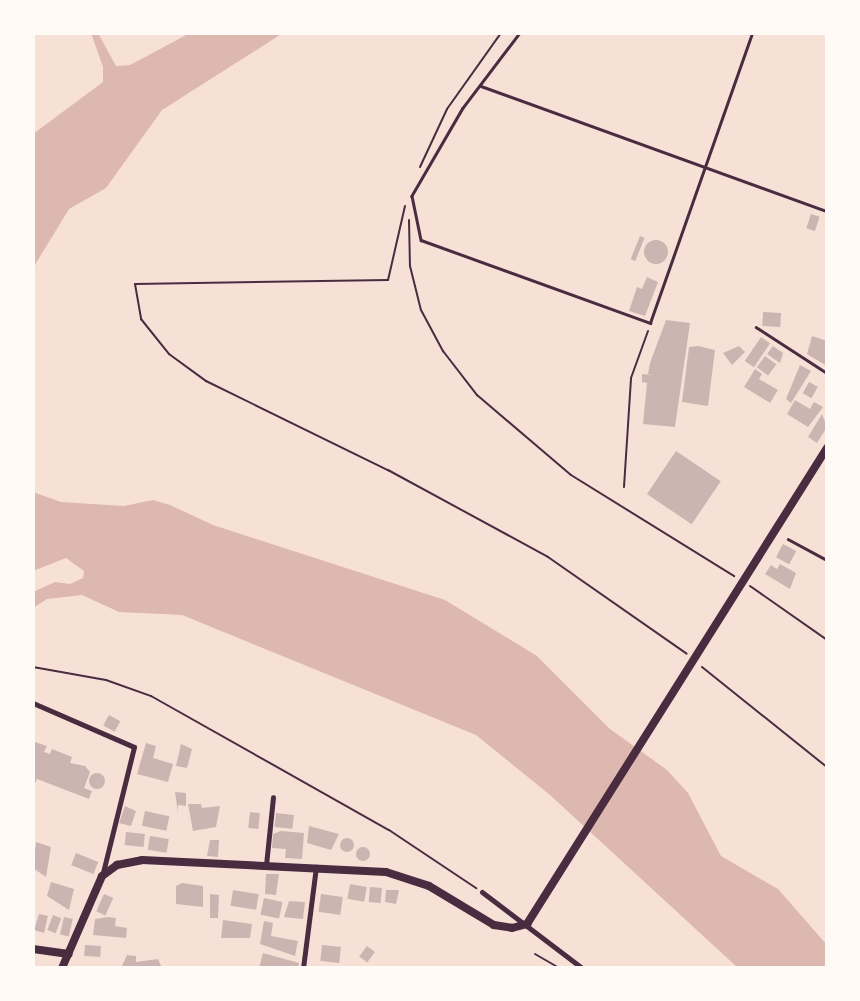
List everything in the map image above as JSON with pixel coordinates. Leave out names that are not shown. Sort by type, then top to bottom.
[{"type":"main road","points":[[62,968],[102,876],[117,865],[142,860],[316,867],[409,877],[494,925],[526,924],[739,583],[827,448]]},
{"type":"main road","points":[[33,949],[69,954]]},
{"type":"street","points":[[33,703],[134,747],[102,876]]},
{"type":"street","points":[[266,865],[273,797]]},
{"type":"street","points":[[303,968],[316,867]]},
{"type":"street","points":[[482,892],[582,968]]},
{"type":"lane","points":[[520,33],[479,86],[412,196],[421,240],[431,247],[650,323],[752,33]]},
{"type":"lane","points":[[479,86],[827,211]]},
{"type":"lane","points":[[756,327],[827,373]]},
{"type":"lane","points":[[788,539],[827,560]]},
{"type":"path","points":[[417,173],[447,109],[501,33]]},
{"type":"path","points":[[412,196],[408,245],[421,310],[443,351],[477,395],[571,475],[739,583]]},
{"type":"path","points":[[412,196],[398,225],[388,280],[135,284],[141,319],[169,354],[206,381],[388,470],[548,557],[689,655]]},
{"type":"path","points":[[624,486],[631,378],[650,323]]},
{"type":"path","points":[[749,585],[827,640]]},
{"type":"path","points":[[699,664],[827,767]]},
{"type":"path","points":[[33,667],[106,680],[161,701],[389,830],[482,892]]},
{"type":"path","points":[[535,954],[559,968]]},
{"type":"shaded area","points":[[91,33],[98,33],[116,66],[130,65],[190,33],[283,33],[162,110],[106,188],[69,209],[33,268],[33,134],[103,82],[103,67]]},
{"type":"shaded area","points":[[33,492],[61,502],[124,506],[153,500],[213,525],[445,600],[537,656],[610,729],[667,770],[688,793],[721,856],[778,889],[827,945],[827,968],[738,968],[550,795],[476,735],[182,615],[119,612],[82,595],[47,599],[33,608],[33,592],[55,582],[70,584],[83,578],[84,571],[66,558],[33,571]]},
{"type":"building","points":[[811,214],[820,217],[815,231],[806,228]]},
{"type":"building","points":[[640,236],[645,238],[635,261],[631,259]]},
{"type":"building","points":[[656,240],[665,243],[668,252],[665,261],[656,264],[647,261],[644,252],[647,243]]},
{"type":"building","points":[[647,277],[658,282],[645,316],[629,311],[637,287],[642,289]]},
{"type":"building","points":[[763,312],[781,313],[780,327],[762,326]]},
{"type":"building","points":[[666,320],[690,323],[675,427],[643,424],[647,383],[642,382],[642,374],[653,375],[648,374],[650,363]]},
{"type":"building","points":[[812,336],[827,341],[827,366],[807,354]]},
{"type":"building","points":[[761,337],[770,343],[754,367],[745,361]]},
{"type":"building","points":[[739,346],[745,352],[732,365],[723,353]]},
{"type":"building","points":[[773,346],[783,353],[780,363],[767,354]]},
{"type":"building","points":[[689,347],[715,350],[708,406],[682,402]]},
{"type":"building","points":[[765,356],[776,364],[768,376],[757,367]]},
{"type":"building","points":[[800,365],[811,371],[791,403],[786,399]]},
{"type":"building","points":[[755,369],[762,374],[759,379],[778,390],[770,403],[744,387]]},
{"type":"building","points":[[809,382],[818,387],[811,398],[803,393]]},
{"type":"building","points":[[795,400],[810,409],[814,402],[823,407],[808,427],[787,414]]},
{"type":"building","points":[[822,414],[827,427],[817,443],[808,437]]},
{"type":"building","points":[[676,451],[721,481],[692,524],[647,494]]},
{"type":"building","points":[[783,544],[796,551],[789,564],[776,557]]},
{"type":"building","points":[[780,564],[796,573],[790,589],[765,574],[771,565],[777,569]]},
{"type":"building","points":[[109,715],[120,721],[115,732],[103,725]]},
{"type":"building","points":[[35,742],[47,746],[44,752],[50,754],[52,749],[72,757],[70,763],[85,766],[90,772],[84,788],[92,791],[89,799],[37,779],[33,788]]},
{"type":"building","points":[[146,743],[156,746],[153,758],[173,764],[168,782],[137,774]]},
{"type":"building","points":[[181,744],[192,749],[187,768],[176,766]]},
{"type":"building","points":[[97,773],[105,781],[97,789],[89,781]]},
{"type":"building","points":[[175,792],[186,793],[186,806],[178,805],[178,813]]},
{"type":"building","points":[[188,804],[201,804],[202,808],[220,806],[216,827],[193,831]]},
{"type":"building","points":[[125,806],[136,811],[131,826],[119,823]]},
{"type":"building","points":[[145,811],[169,816],[166,831],[142,826]]},
{"type":"building","points":[[250,812],[260,813],[258,829],[248,828]]},
{"type":"building","points":[[276,813],[294,815],[292,829],[275,827]]},
{"type":"building","points":[[309,826],[339,834],[331,850],[307,843]]},
{"type":"building","points":[[281,831],[304,833],[302,859],[285,858],[286,849],[272,848],[273,834]]},
{"type":"building","points":[[126,832],[145,834],[144,847],[125,845]]},
{"type":"building","points":[[150,836],[169,839],[167,853],[148,850]]},
{"type":"building","points":[[347,838],[352,840],[352,850],[347,852],[342,850],[340,845],[342,840]]},
{"type":"building","points":[[210,840],[219,840],[218,857],[207,856]]},
{"type":"building","points":[[36,842],[51,847],[46,877],[33,868]]},
{"type":"building","points":[[363,847],[368,849],[368,859],[363,861],[358,859],[356,854],[358,849]]},
{"type":"building","points":[[76,853],[98,862],[93,874],[71,865]]},
{"type":"building","points":[[266,874],[279,874],[276,895],[265,894]]},
{"type":"building","points":[[51,882],[74,889],[69,910],[47,896]]},
{"type":"building","points":[[182,883],[203,886],[203,907],[176,904],[176,886]]},
{"type":"building","points":[[350,884],[367,887],[364,902],[347,899]]},
{"type":"building","points":[[370,887],[382,888],[381,903],[369,902]]},
{"type":"building","points":[[233,890],[259,894],[256,910],[230,906]]},
{"type":"building","points":[[386,890],[399,890],[396,904],[385,902]]},
{"type":"building","points":[[104,894],[113,898],[105,915],[96,911]]},
{"type":"building","points":[[210,894],[219,895],[218,918],[210,918]]},
{"type":"building","points":[[321,894],[343,897],[340,915],[318,912]]},
{"type":"building","points":[[264,898],[283,902],[279,919],[260,915]]},
{"type":"building","points":[[289,901],[305,902],[303,919],[284,917]]},
{"type":"building","points":[[39,914],[48,916],[44,933],[34,930]]},
{"type":"building","points":[[53,915],[61,918],[56,933],[47,930]]},
{"type":"building","points":[[64,917],[73,919],[69,937],[60,935]]},
{"type":"building","points":[[116,918],[115,926],[127,928],[126,938],[93,935],[95,919]]},
{"type":"building","points":[[223,920],[252,924],[250,938],[221,938]]},
{"type":"building","points":[[264,921],[273,923],[271,936],[298,941],[295,956],[260,944]]},
{"type":"building","points":[[85,945],[101,946],[100,957],[84,956]]},
{"type":"building","points":[[322,945],[341,947],[339,963],[320,961]]},
{"type":"building","points":[[367,946],[375,952],[367,962],[359,956]]},
{"type":"building","points":[[263,953],[299,963],[298,968],[259,968]]},
{"type":"building","points":[[127,955],[136,956],[136,962],[158,959],[162,968],[121,968]]}]
